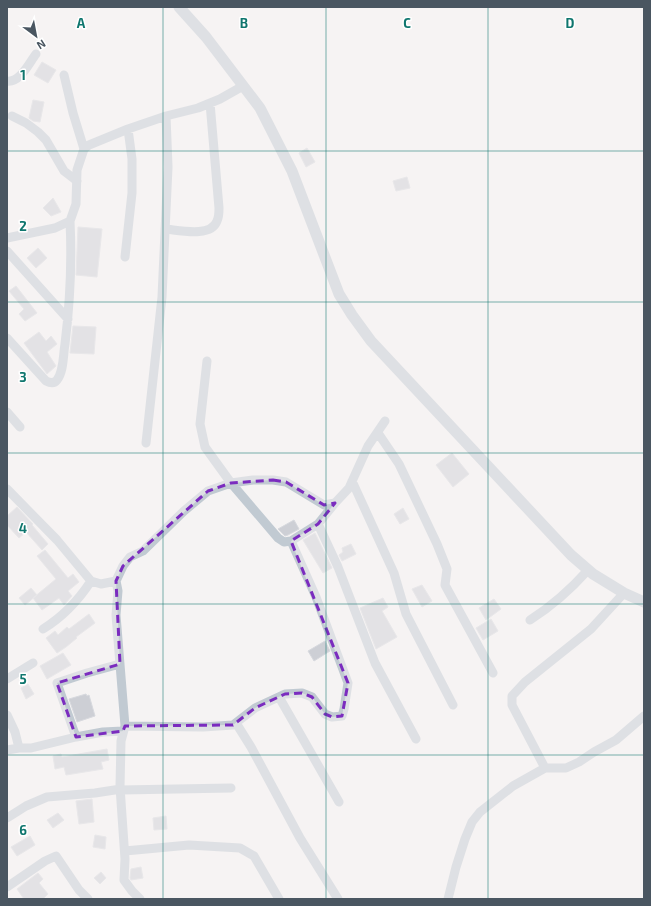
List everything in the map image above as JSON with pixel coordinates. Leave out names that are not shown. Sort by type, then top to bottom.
[{"type":"street","points":[[179,7],[206,38],[260,108],[292,170],[339,294],[371,341],[571,555],[588,570],[624,593],[644,602]]},
{"type":"street","points":[[7,81],[10,82],[16,79],[36,54]]},
{"type":"street","points":[[7,338],[46,381],[54,383],[60,375],[63,362],[68,319],[71,243],[70,220],[76,204],[77,170],[84,149],[73,113],[64,75]]},
{"type":"street","points":[[84,149],[128,129],[166,116],[198,108],[243,86]]},
{"type":"street","points":[[165,229],[197,232],[206,231],[213,227],[217,222],[219,208],[210,103]]},
{"type":"street","points":[[12,116],[26,123],[46,140],[64,171],[77,181]]},
{"type":"street","points":[[146,443],[162,297],[168,167],[166,116]]},
{"type":"street","points":[[125,258],[132,193],[132,159],[128,129]]},
{"type":"street","points":[[7,238],[55,228],[70,220]]},
{"type":"street","points":[[7,251],[68,319]]},
{"type":"street","points":[[207,361],[200,424],[205,447],[230,483],[278,538],[284,542],[291,541],[318,524],[349,488],[368,446],[385,421]]},
{"type":"street","points":[[7,412],[20,427]]},
{"type":"street","points":[[378,433],[399,464],[437,544],[447,569],[445,585],[493,673]]},
{"type":"street","points":[[140,899],[124,880],[125,851],[121,790],[120,741],[124,728],[116,615],[118,591],[116,581],[123,566],[130,557],[143,551],[184,511],[208,491],[230,483],[253,480],[273,480],[286,482],[324,505],[335,503]]},
{"type":"street","points":[[352,481],[394,572],[406,614],[453,705]]},
{"type":"street","points":[[8,491],[57,540],[91,581],[101,584],[116,581]]},
{"type":"street","points":[[318,524],[338,567],[375,663],[416,739]]},
{"type":"street","points":[[7,750],[31,748],[56,741],[124,728],[233,725],[255,708],[285,694],[302,693],[312,697],[324,714],[332,717],[342,716],[348,683],[316,597],[291,541]]},
{"type":"street","points":[[530,620],[570,590],[588,570]]},
{"type":"street","points":[[43,629],[55,622],[71,608],[81,597],[91,581]]},
{"type":"street","points":[[545,768],[512,705],[512,696],[525,682],[591,629],[624,593]]},
{"type":"street","points":[[7,678],[34,663]]},
{"type":"street","points":[[76,737],[57,683],[120,664]]},
{"type":"street","points":[[279,696],[339,802]]},
{"type":"street","points":[[7,715],[15,732],[19,748]]},
{"type":"street","points":[[448,899],[465,839],[472,822],[480,812],[513,786],[545,768],[566,768],[579,762],[616,740],[644,716]]},
{"type":"street","points":[[236,723],[251,747],[300,838],[338,899]]},
{"type":"street","points":[[7,818],[26,806],[47,797],[96,794],[121,790],[231,788]]},
{"type":"street","points":[[125,851],[189,845],[240,848],[254,856],[279,899]]},
{"type":"street","points":[[7,887],[45,861],[56,856],[79,890],[88,899]]},
{"type":"highlighted area","points":[[273,480],[286,482],[324,505],[335,503],[318,524],[291,541],[348,683],[342,716],[332,717],[325,714],[312,697],[302,693],[285,694],[255,708],[233,725],[125,726],[123,731],[76,737],[57,683],[120,664],[116,581],[123,566],[208,491],[231,483]]},
{"type":"building","points":[[42,62],[56,70],[48,83],[34,75]]},
{"type":"building","points":[[33,100],[44,102],[40,122],[33,121],[29,118]]},
{"type":"building","points":[[307,148],[315,162],[306,167],[299,153]]},
{"type":"building","points":[[407,177],[410,188],[396,191],[393,181]]},
{"type":"building","points":[[53,198],[61,212],[51,216],[43,208]]},
{"type":"building","points":[[78,227],[102,229],[97,277],[76,275]]},
{"type":"building","points":[[38,248],[47,258],[36,268],[27,258]]},
{"type":"building","points":[[16,286],[37,313],[25,321],[19,314],[24,309],[9,291]]},
{"type":"building","points":[[73,326],[96,327],[94,354],[70,353]]},
{"type":"building","points":[[39,332],[46,341],[51,336],[57,344],[47,352],[56,366],[47,374],[24,343]]},
{"type":"building","points":[[452,453],[469,474],[453,487],[436,465]]},
{"type":"building","points":[[17,507],[33,524],[32,525],[48,544],[42,550],[26,532],[19,538],[7,525],[7,516]]},
{"type":"building","points":[[403,508],[409,519],[400,524],[394,514]]},
{"type":"building","points":[[294,520],[299,529],[285,536],[278,529]]},
{"type":"building","points":[[315,533],[332,568],[323,573],[303,540]]},
{"type":"building","points":[[351,544],[356,554],[342,561],[339,555],[343,552],[342,548]]},
{"type":"building","points":[[45,550],[68,578],[73,574],[79,582],[68,591],[72,596],[64,605],[59,598],[42,610],[33,598],[56,579],[37,556]]},
{"type":"building","points":[[422,585],[432,601],[422,607],[412,589]]},
{"type":"building","points":[[31,588],[37,595],[25,605],[19,598]]},
{"type":"building","points":[[383,598],[388,607],[382,611],[397,637],[376,649],[360,608]]},
{"type":"building","points":[[494,599],[501,609],[486,620],[479,608]]},
{"type":"building","points":[[89,614],[95,623],[57,653],[46,638],[55,631],[58,635],[67,627],[69,629]]},
{"type":"building","points":[[491,619],[498,631],[483,640],[476,628]]},
{"type":"building","points":[[325,641],[330,651],[314,661],[308,651]]},
{"type":"building","points":[[63,653],[71,665],[47,679],[40,666]]},
{"type":"building","points":[[28,684],[34,694],[26,699],[21,688]]},
{"type":"building","points":[[86,694],[87,696],[89,695],[95,716],[77,722],[69,699]]},
{"type":"building","points":[[107,749],[109,760],[101,762],[103,769],[66,775],[64,767],[55,769],[53,756],[61,754],[62,757]]},
{"type":"building","points":[[92,799],[94,822],[79,824],[76,801]]},
{"type":"building","points":[[58,813],[64,820],[53,828],[47,820]]},
{"type":"building","points":[[166,816],[167,829],[154,830],[153,818]]},
{"type":"building","points":[[95,835],[106,837],[105,849],[93,847]]},
{"type":"building","points":[[30,836],[35,845],[17,856],[11,847]]},
{"type":"building","points":[[141,867],[143,878],[131,880],[131,869]]},
{"type":"building","points":[[101,872],[106,878],[100,884],[94,878]]},
{"type":"building","points":[[38,873],[43,879],[39,883],[48,894],[43,899],[24,899],[17,889]]}]
